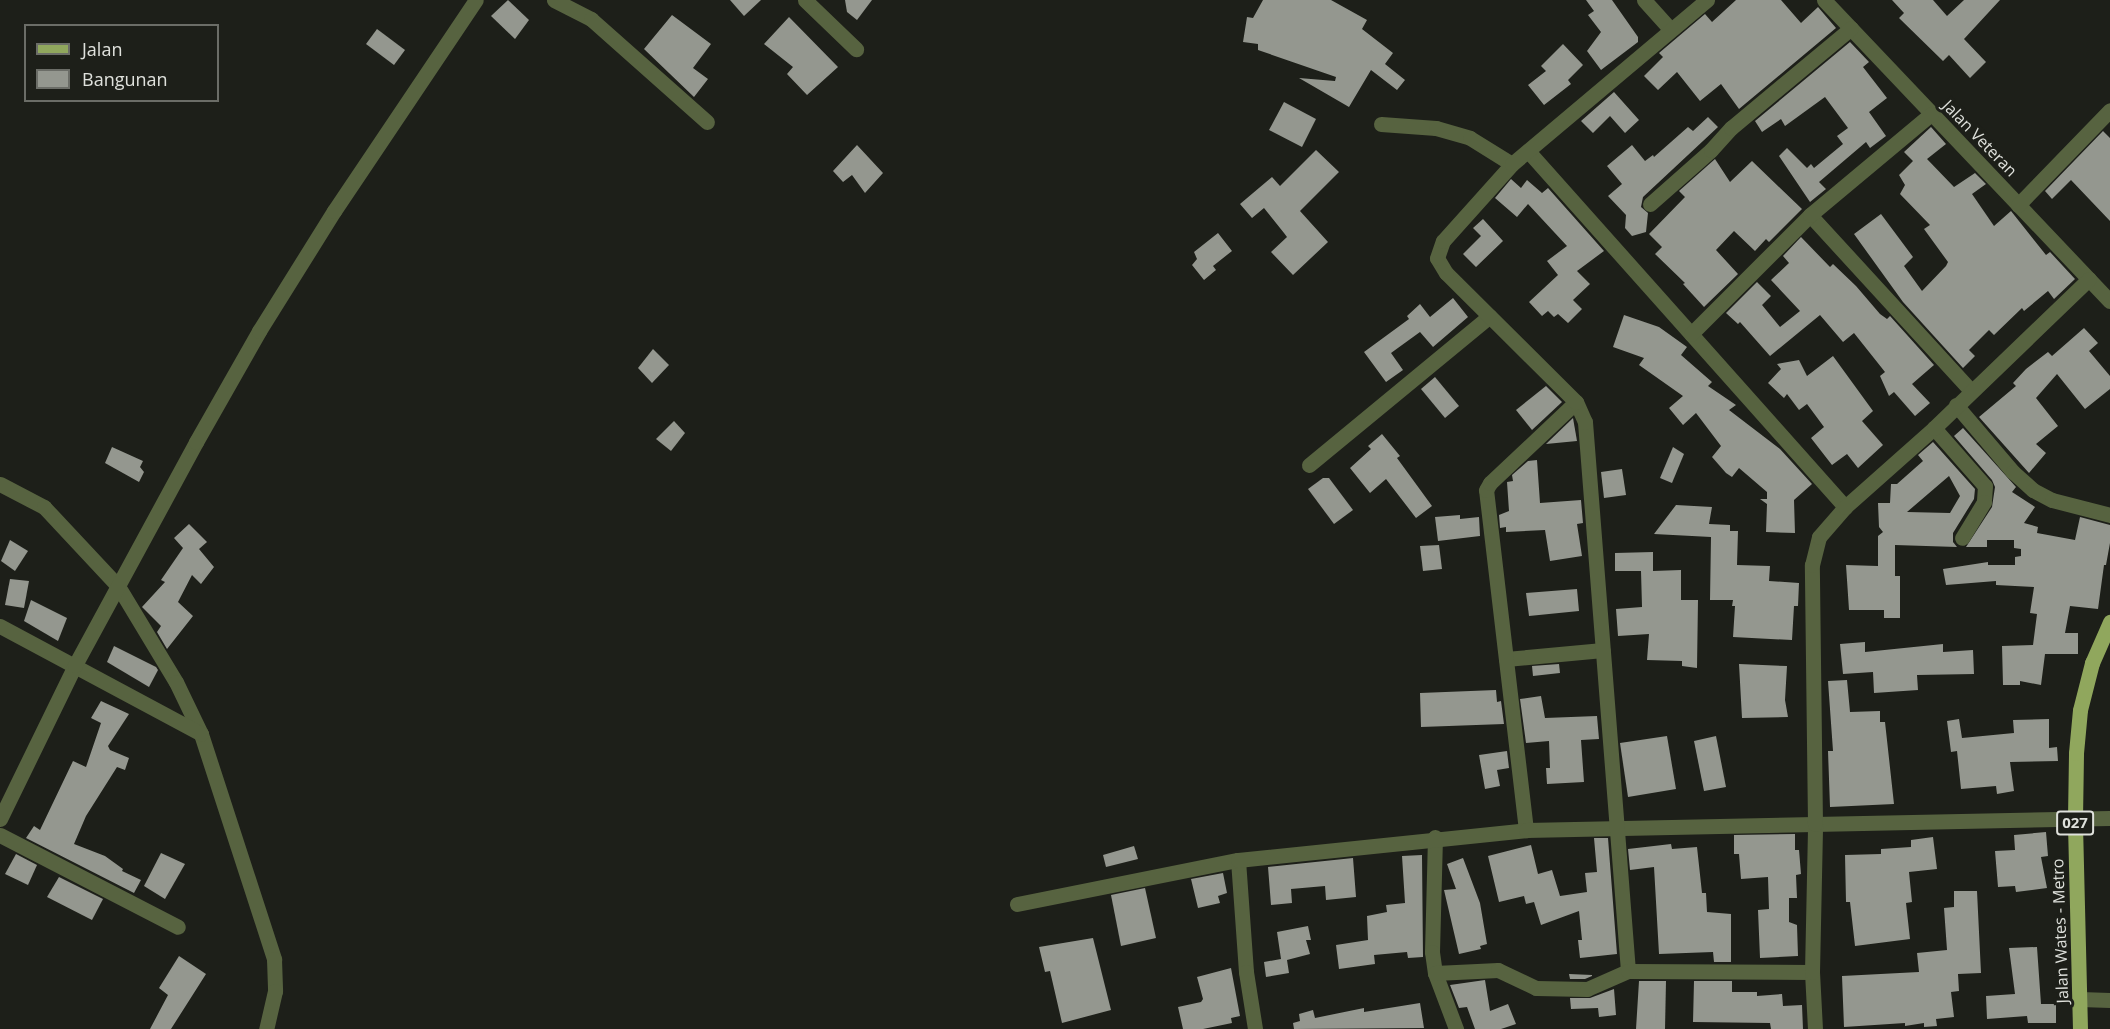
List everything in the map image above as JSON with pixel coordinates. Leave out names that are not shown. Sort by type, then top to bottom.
[{"type":"main road","name":"Jalan Wates - Metro","points":[[2080,1029],[2075,818],[2079,710],[2092,663],[2110,622]]},
{"type":"street","points":[[0,819],[75,664],[260,332],[334,211],[476,0]]},
{"type":"street","points":[[554,0],[591,19],[707,122]]},
{"type":"street","points":[[805,0],[856,49]]},
{"type":"street","points":[[1644,0],[1670,29]]},
{"type":"street","points":[[1628,971],[1619,828],[1585,422],[1576,402],[1446,273],[1437,258],[1443,241],[1512,164],[1707,0]]},
{"type":"street","name":"Jalan Veteran","points":[[1824,0],[2110,301]]},
{"type":"street","points":[[1650,204],[1711,150],[1731,128],[1851,28]]},
{"type":"street","points":[[2018,205],[2110,110]]},
{"type":"street","points":[[1691,334],[1810,215],[1931,114]]},
{"type":"street","points":[[1381,124],[1436,128],[1470,138],[1512,164]]},
{"type":"street","points":[[1527,151],[1845,507]]},
{"type":"street","points":[[1810,215],[1971,391]]},
{"type":"street","points":[[1815,1029],[1812,972],[1815,824],[1812,565],[1819,537],[1845,507],[1934,428],[2089,279]]},
{"type":"street","points":[[1309,465],[1490,316]]},
{"type":"street","points":[[1526,830],[1486,490],[1490,483],[1576,402]]},
{"type":"street","points":[[1956,405],[2013,472],[2033,490],[2052,500],[2110,515]]},
{"type":"street","points":[[1934,428],[1985,486],[1984,502],[1962,538]]},
{"type":"street","points":[[0,484],[44,507],[118,586],[176,682],[201,734],[274,959],[275,991],[266,1029]]},
{"type":"street","points":[[0,626],[75,664],[201,734]]},
{"type":"street","points":[[1506,659],[1603,650]]},
{"type":"street","points":[[1017,904],[1238,860],[1435,837],[1526,830],[2110,818]]},
{"type":"street","points":[[0,835],[178,927]]},
{"type":"street","points":[[1435,837],[1432,928],[1435,973],[1456,1029]]},
{"type":"street","points":[[1238,860],[1246,972],[1255,1029]]},
{"type":"street","points":[[1435,973],[1498,970],[1536,988],[1587,989],[1628,971],[1812,972]]},
{"type":"street","points":[[2080,999],[2110,1000]]},
{"type":"building","points":[[508,0],[529,20],[515,39],[491,16]]},
{"type":"building","points":[[730,0],[761,0],[744,16]]},
{"type":"building","points":[[845,0],[872,0],[857,20],[847,12]]},
{"type":"building","points":[[1263,0],[1331,0],[1367,20],[1362,29],[1393,53],[1385,64],[1405,80],[1397,90],[1371,70],[1349,107],[1299,78],[1335,81],[1336,77],[1258,50],[1258,44],[1243,42],[1247,17],[1253,18]]},
{"type":"building","points":[[1586,0],[1612,0],[1638,37],[1638,42],[1601,70],[1587,51],[1601,32],[1588,15],[1594,11]]},
{"type":"building","points":[[1736,0],[1781,0],[1801,23],[1818,7],[1836,28],[1739,109],[1721,84],[1700,101],[1677,72],[1658,90],[1644,76],[1663,57],[1659,53],[1705,14],[1712,22]]},
{"type":"building","points":[[1892,0],[1933,0],[1947,16],[1964,0],[2000,0],[1964,39],[1986,62],[1970,78],[1949,55],[1943,61],[1899,18],[1904,13]]},
{"type":"building","points":[[672,15],[711,44],[693,68],[708,79],[694,97],[644,49]]},
{"type":"building","points":[[789,17],[838,67],[807,95],[787,74],[793,67],[764,44]]},
{"type":"building","points":[[377,29],[405,50],[394,65],[366,44]]},
{"type":"building","points":[[1850,42],[1869,62],[1863,67],[1887,98],[1869,112],[1886,136],[1870,148],[1866,142],[1819,182],[1826,189],[1810,202],[1779,156],[1787,148],[1807,168],[1811,164],[1814,168],[1843,144],[1837,136],[1848,128],[1825,97],[1785,126],[1781,119],[1762,132],[1755,121]]},
{"type":"building","points":[[1563,44],[1583,65],[1568,80],[1571,84],[1544,105],[1528,85],[1546,71],[1541,66]]},
{"type":"building","points":[[1614,92],[1639,120],[1625,133],[1610,116],[1593,133],[1581,121]]},
{"type":"building","points":[[1284,102],[1316,119],[1302,147],[1269,130]]},
{"type":"building","points":[[1708,117],[1718,127],[1643,197],[1641,207],[1648,213],[1646,232],[1632,236],[1625,228],[1626,215],[1608,196],[1622,184],[1607,166],[1632,145],[1645,161],[1653,155],[1654,157],[1688,127],[1693,131]]},
{"type":"building","points":[[1931,127],[1946,144],[1927,159],[1954,187],[1975,173],[1986,184],[1972,194],[1994,226],[2011,211],[2046,255],[2050,252],[2075,279],[2054,299],[2048,291],[2024,311],[2022,308],[1994,335],[1989,330],[1969,350],[1975,356],[1963,368],[1903,302],[1854,234],[1881,214],[1913,257],[1904,266],[1922,291],[1946,266],[1948,262],[1924,229],[1930,225],[1900,194],[1905,185],[1899,175],[1913,161],[1904,152]]},
{"type":"building","points":[[2103,131],[2110,138],[2110,221],[2071,180],[2052,199],[2045,191]]},
{"type":"building","points":[[857,145],[883,173],[865,193],[852,175],[843,182],[833,171]]},
{"type":"building","points":[[1316,150],[1339,172],[1300,211],[1328,242],[1293,275],[1271,252],[1287,237],[1264,208],[1252,218],[1240,204],[1272,177],[1280,186]]},
{"type":"building","points":[[1715,159],[1730,182],[1752,161],[1802,209],[1769,242],[1766,239],[1755,251],[1734,231],[1716,250],[1738,274],[1704,307],[1683,284],[1685,283],[1655,254],[1662,247],[1649,234],[1685,197],[1679,191]]},
{"type":"building","points":[[1511,179],[1521,188],[1527,180],[1542,193],[1548,188],[1604,251],[1577,271],[1590,284],[1573,300],[1582,309],[1568,323],[1558,314],[1554,317],[1548,311],[1542,316],[1529,302],[1558,275],[1547,261],[1567,246],[1528,204],[1517,217],[1495,198]]},
{"type":"building","points":[[1483,219],[1503,241],[1476,267],[1463,254],[1481,236],[1473,228]]},
{"type":"building","points":[[1218,233],[1232,251],[1213,266],[1216,270],[1204,280],[1192,265],[1197,259],[1194,252]]},
{"type":"building","points":[[1801,237],[1830,267],[1833,264],[1856,286],[1880,314],[1887,319],[1890,316],[1934,365],[1912,384],[1930,403],[1915,416],[1894,392],[1889,396],[1880,376],[1885,372],[1854,333],[1843,342],[1820,315],[1770,356],[1740,322],[1738,324],[1726,313],[1757,282],[1771,296],[1762,305],[1780,327],[1800,311],[1771,280],[1789,263],[1783,256]]},
{"type":"building","points":[[1453,298],[1468,317],[1433,347],[1420,332],[1391,353],[1403,370],[1386,382],[1364,352],[1409,319],[1407,316],[1420,304],[1430,317]]},
{"type":"building","points":[[1624,315],[1659,327],[1687,347],[1681,355],[1712,382],[1708,386],[1736,405],[1729,410],[1780,449],[1812,484],[1794,500],[1795,533],[1766,532],[1767,504],[1760,499],[1767,499],[1767,492],[1739,468],[1732,477],[1726,473],[1712,457],[1721,446],[1696,413],[1683,425],[1669,408],[1683,396],[1639,365],[1644,358],[1613,347]]},
{"type":"building","points":[[2084,328],[2098,343],[2089,351],[2110,376],[2110,389],[2085,409],[2057,374],[2036,398],[2058,426],[2036,444],[2046,453],[2029,473],[1979,417],[2016,386],[2013,383],[2026,369],[2048,352],[2052,356]]},
{"type":"building","points":[[653,349],[669,365],[652,383],[638,368]]},
{"type":"building","points":[[1833,356],[1873,411],[1862,421],[1883,445],[1858,468],[1847,454],[1832,465],[1811,438],[1824,427],[1807,404],[1799,410],[1787,394],[1784,398],[1768,383],[1781,369],[1777,364],[1799,360],[1807,376]]},
{"type":"building","points":[[1435,377],[1459,406],[1445,418],[1421,389]]},
{"type":"building","points":[[1546,386],[1562,402],[1532,430],[1516,410]]},
{"type":"building","points":[[1573,418],[1577,441],[1546,444]]},
{"type":"building","points":[[674,421],[685,433],[671,451],[656,439]]},
{"type":"building","points":[[1963,428],[2016,487],[2012,492],[2035,507],[2024,523],[2038,527],[2037,533],[2075,540],[2080,517],[2110,525],[2110,543],[2106,565],[2104,565],[2098,609],[2070,606],[2065,633],[2078,633],[2078,654],[2045,654],[2041,685],[2020,681],[2020,685],[2003,685],[2002,646],[2033,645],[2037,614],[2030,613],[2034,587],[1996,585],[1996,581],[1946,585],[1943,569],[1988,562],[1988,565],[2015,565],[2015,557],[2021,556],[2021,549],[2014,548],[2014,540],[1987,540],[1987,547],[1966,547],[1992,507],[1995,487],[1992,480],[1954,436]]},
{"type":"building","points":[[1382,434],[1400,456],[1397,458],[1432,506],[1416,518],[1386,479],[1370,493],[1350,468],[1371,449],[1368,446]]},
{"type":"building","points":[[1933,442],[1975,489],[1974,499],[1953,533],[1953,542],[1957,547],[1895,545],[1895,576],[1900,576],[1900,618],[1884,618],[1884,610],[1849,610],[1846,565],[1878,566],[1878,536],[1883,532],[1879,527],[1878,503],[1890,503],[1891,484],[1897,484],[1923,461],[1918,455]],"holes":[[[1949,476],[1960,496],[1950,513],[1907,512]]]},
{"type":"building","points":[[112,447],[143,461],[140,467],[144,472],[139,482],[105,463]]},
{"type":"building","points":[[1673,447],[1684,454],[1672,483],[1660,478]]},
{"type":"building","points":[[1537,460],[1540,503],[1581,500],[1583,523],[1577,524],[1582,556],[1550,561],[1545,530],[1506,532],[1506,527],[1500,528],[1499,515],[1509,511],[1507,482],[1513,481],[1512,475],[1528,461]]},
{"type":"building","points":[[1622,469],[1626,495],[1604,498],[1601,472]]},
{"type":"building","points":[[1323,478],[1329,478],[1353,510],[1334,524],[1308,489]]},
{"type":"building","points":[[1676,505],[1712,507],[1709,524],[1730,525],[1730,531],[1738,531],[1737,565],[1770,566],[1769,581],[1799,583],[1798,606],[1794,606],[1792,640],[1733,637],[1735,606],[1732,606],[1733,600],[1710,600],[1711,537],[1654,534]]},
{"type":"building","points":[[1460,515],[1460,519],[1479,517],[1480,536],[1438,541],[1435,517]]},
{"type":"building","points":[[189,524],[207,542],[199,549],[214,567],[201,584],[192,575],[178,602],[193,616],[167,649],[157,632],[161,626],[142,607],[165,582],[161,580],[183,548],[174,538]]},
{"type":"building","points":[[10,540],[28,551],[15,571],[1,561]]},
{"type":"building","points":[[1439,545],[1442,569],[1423,571],[1420,546]]},
{"type":"building","points":[[1653,552],[1653,571],[1681,570],[1681,600],[1698,600],[1697,668],[1682,666],[1682,661],[1647,660],[1649,634],[1618,636],[1616,609],[1642,607],[1641,571],[1615,571],[1615,553]]},
{"type":"building","points":[[10,579],[29,581],[24,608],[5,605]]},
{"type":"building","points":[[1577,589],[1579,611],[1529,616],[1526,593]]},
{"type":"building","points":[[31,600],[67,618],[58,641],[24,621]]},
{"type":"building","points":[[1865,642],[1865,652],[1943,644],[1943,652],[1973,650],[1974,674],[1917,675],[1918,690],[1874,693],[1873,672],[1843,674],[1840,644]]},
{"type":"building","points":[[114,646],[156,667],[158,670],[149,687],[107,662]]},
{"type":"building","points":[[1559,664],[1560,673],[1533,676],[1532,666]]},
{"type":"building","points":[[1739,664],[1787,666],[1785,700],[1788,717],[1742,718]]},
{"type":"building","points":[[1847,680],[1850,712],[1880,711],[1880,722],[1885,722],[1894,804],[1830,807],[1828,751],[1833,751],[1828,681]]},
{"type":"building","points":[[1496,690],[1497,702],[1501,701],[1504,724],[1421,727],[1420,693]]},
{"type":"building","points":[[1541,696],[1545,718],[1597,716],[1599,739],[1581,740],[1584,782],[1547,784],[1546,768],[1550,768],[1549,741],[1526,743],[1520,699]]},
{"type":"building","points":[[101,701],[129,714],[108,746],[110,750],[129,758],[125,770],[117,767],[86,816],[74,844],[105,856],[123,869],[122,871],[141,880],[134,893],[26,838],[34,826],[40,830],[73,761],[86,767],[101,723],[91,718]]},
{"type":"building","points":[[1959,719],[1962,738],[2014,733],[2013,720],[2049,719],[2049,748],[2057,747],[2058,761],[2010,762],[2014,791],[1997,794],[1996,786],[1961,789],[1957,751],[1951,752],[1947,721]]},
{"type":"building","points":[[1667,736],[1676,789],[1628,797],[1620,743]]},
{"type":"building","points":[[1716,736],[1726,787],[1704,791],[1694,741]]},
{"type":"building","points":[[1507,751],[1509,768],[1497,770],[1500,786],[1485,789],[1479,755]]},
{"type":"building","points":[[2046,832],[2048,856],[2041,857],[2047,888],[2016,892],[2015,886],[1998,887],[1995,851],[2015,850],[2014,835]]},
{"type":"building","points":[[1795,834],[1795,850],[1799,850],[1801,874],[1796,875],[1797,898],[1789,898],[1789,922],[1797,925],[1798,956],[1760,958],[1758,910],[1769,909],[1768,877],[1741,879],[1739,854],[1734,854],[1734,835]]},
{"type":"building","points":[[1933,837],[1937,869],[1909,872],[1912,902],[1906,903],[1910,939],[1855,946],[1850,902],[1846,902],[1845,855],[1881,854],[1881,849],[1911,847],[1911,840]]},
{"type":"building","points":[[1594,838],[1608,838],[1617,954],[1580,958],[1578,940],[1582,940],[1579,911],[1541,925],[1534,902],[1526,904],[1524,896],[1499,902],[1488,856],[1531,845],[1538,874],[1552,870],[1560,896],[1587,892],[1585,873],[1597,872]]},
{"type":"building","points":[[1671,844],[1672,849],[1697,847],[1702,893],[1706,893],[1707,912],[1731,914],[1731,962],[1714,962],[1713,952],[1659,954],[1654,867],[1630,870],[1628,849]]},
{"type":"building","points":[[1134,846],[1138,859],[1106,867],[1103,855]]},
{"type":"building","points":[[161,853],[185,864],[165,899],[144,886]]},
{"type":"building","points":[[16,854],[37,865],[28,885],[5,874]]},
{"type":"building","points":[[1422,855],[1423,957],[1408,958],[1407,952],[1374,955],[1375,964],[1339,969],[1336,945],[1368,940],[1367,916],[1387,912],[1386,905],[1405,903],[1402,856]]},
{"type":"building","points":[[1353,858],[1356,897],[1326,900],[1325,886],[1291,889],[1292,903],[1271,905],[1268,867]]},
{"type":"building","points":[[1463,858],[1480,903],[1487,944],[1480,946],[1481,949],[1459,954],[1444,890],[1456,889],[1447,864]]},
{"type":"building","points":[[1223,873],[1227,893],[1218,896],[1220,903],[1198,908],[1191,879]]},
{"type":"building","points":[[59,877],[103,899],[92,920],[47,897]]},
{"type":"building","points":[[1145,888],[1156,938],[1121,946],[1111,895]]},
{"type":"building","points":[[1954,891],[1977,891],[1981,973],[1958,974],[1959,991],[1951,992],[1954,1017],[1936,1019],[1937,1026],[1924,1027],[1924,1023],[1905,1026],[1905,1023],[1844,1027],[1842,976],[1919,972],[1917,953],[1947,950],[1944,908],[1954,907]]},
{"type":"building","points":[[1308,926],[1311,940],[1306,940],[1310,954],[1287,960],[1289,973],[1266,977],[1264,962],[1281,959],[1277,932]]},
{"type":"building","points":[[1093,938],[1111,1010],[1062,1023],[1050,971],[1045,972],[1039,947]]},
{"type":"building","points":[[2037,947],[2041,1004],[2056,1004],[2056,1023],[2028,1023],[2027,1016],[1987,1019],[1986,996],[2015,994],[2009,948]]},
{"type":"building","points":[[179,956],[206,974],[171,1029],[150,1029],[168,995],[159,988]]},
{"type":"building","points":[[1231,968],[1240,1016],[1231,1018],[1232,1023],[1203,1029],[1183,1029],[1178,1007],[1201,1002],[1203,999],[1197,977]]},
{"type":"building","points":[[1569,974],[1592,976],[1585,979],[1570,979]]},
{"type":"building","points":[[1485,980],[1490,1011],[1508,1004],[1516,1024],[1501,1029],[1475,1029],[1467,1007],[1459,1008],[1450,985]]},
{"type":"building","points":[[1639,981],[1666,981],[1665,1029],[1636,1029]]},
{"type":"building","points":[[1694,981],[1732,981],[1732,992],[1757,992],[1757,996],[1782,994],[1783,1006],[1802,1005],[1803,1029],[1771,1029],[1770,1023],[1693,1022]]},
{"type":"building","points":[[1614,989],[1616,1015],[1599,1017],[1598,1008],[1571,1009],[1570,998],[1590,998]]},
{"type":"building","points":[[1420,1003],[1424,1028],[1294,1029],[1293,1023],[1300,1021],[1299,1014],[1313,1010],[1315,1018],[1364,1008],[1364,1012]]}]
